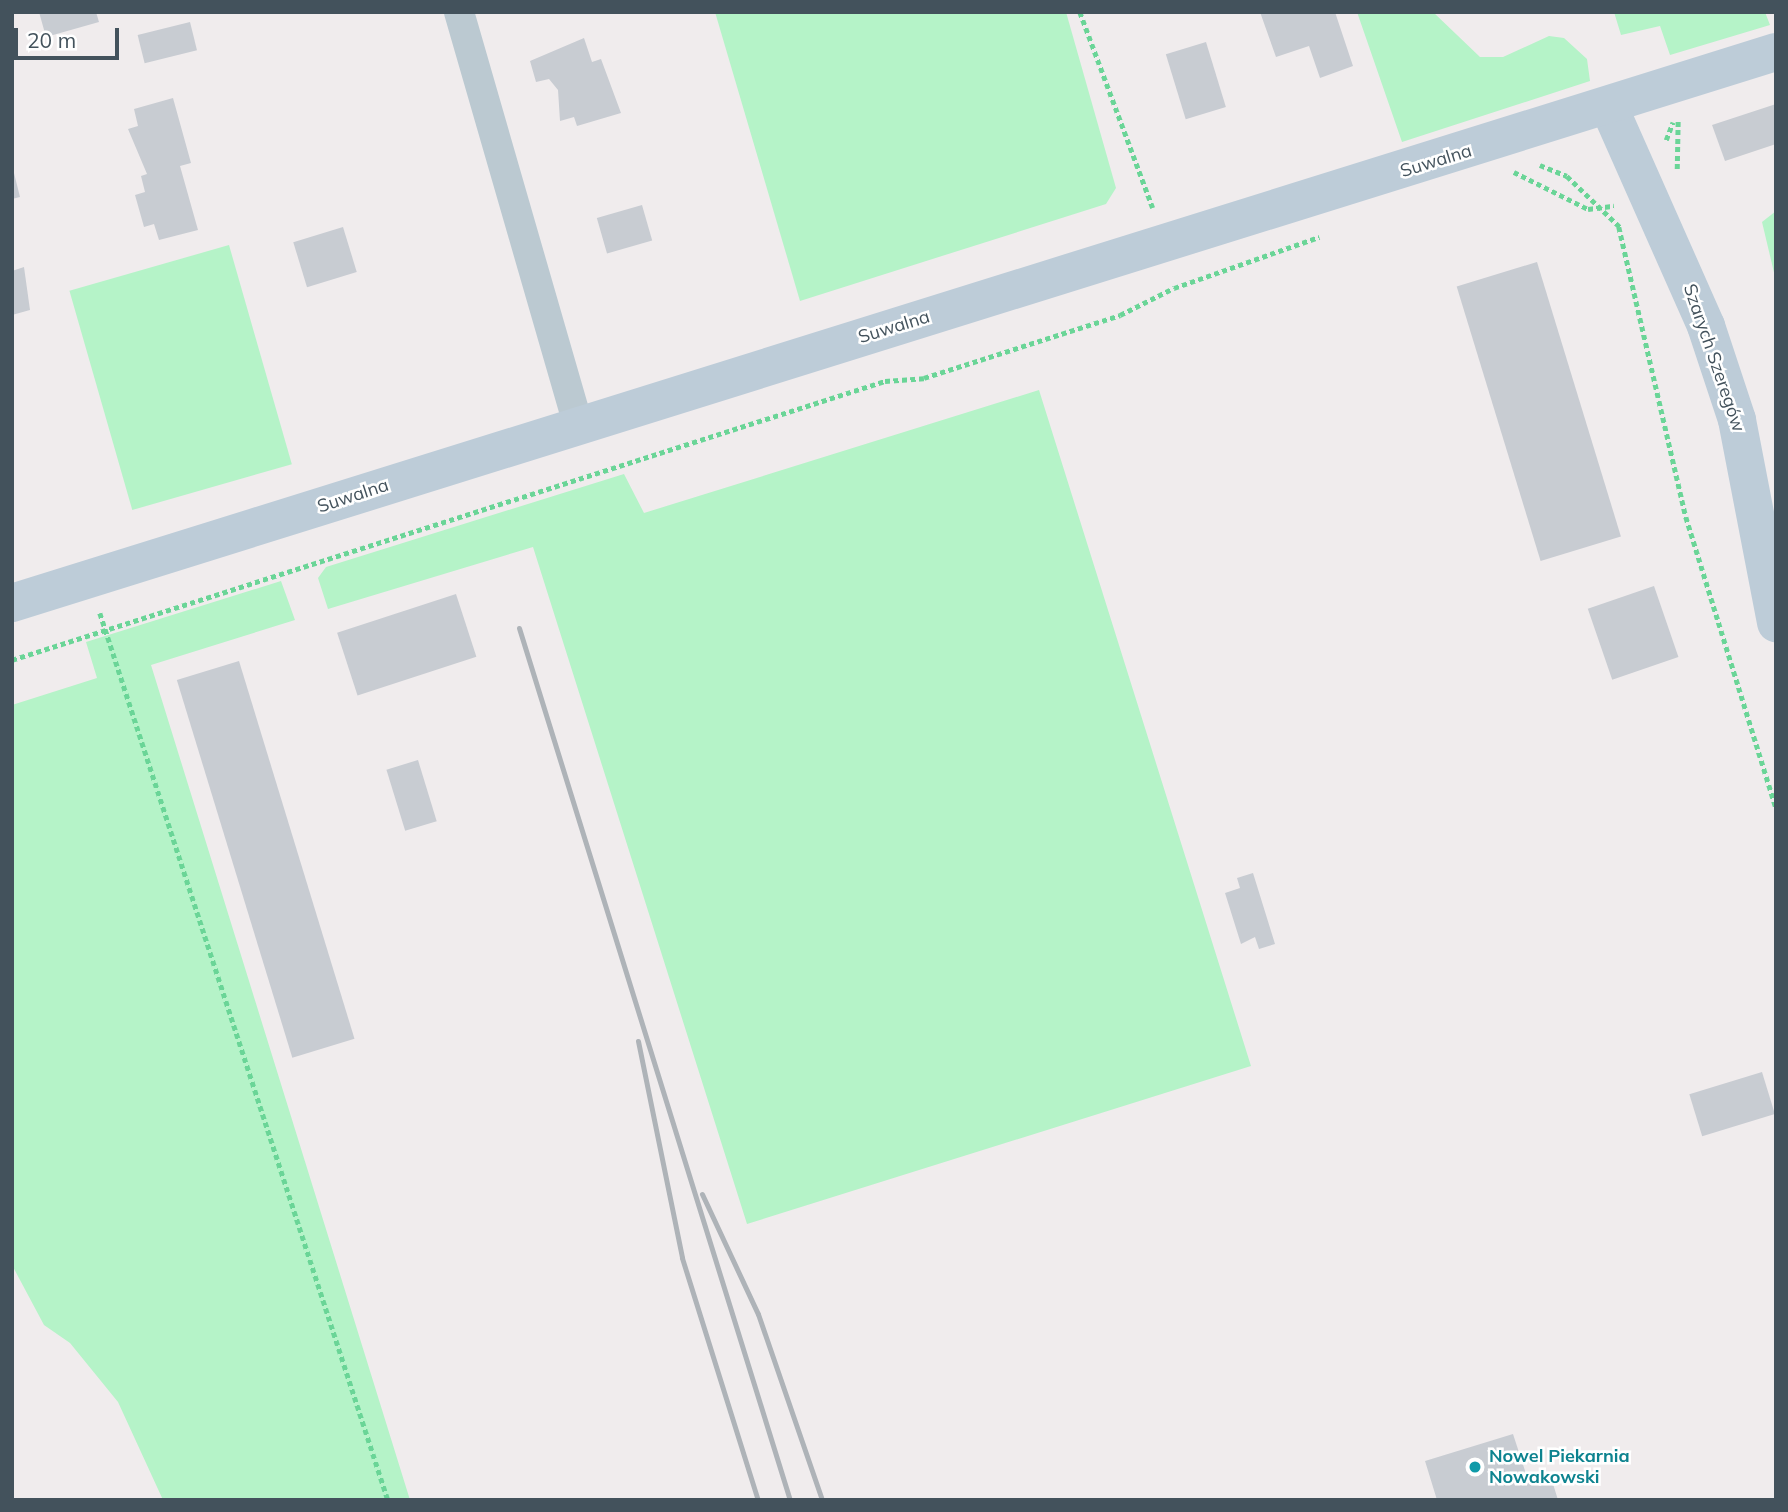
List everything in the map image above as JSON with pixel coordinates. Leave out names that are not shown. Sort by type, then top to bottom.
[{"type":"street","points":[[458,12],[578,423]]},
{"type":"street","name":"Suwalna","points":[[12,603],[578,423],[1609,107],[1776,52]]},
{"type":"street","name":"Szarych Szeregów","points":[[1609,107],[1668,231],[1733,408],[1776,623]]},
{"type":"path","points":[[1080,12],[1164,244]]},
{"type":"path","points":[[1498,174],[1511,169]]},
{"type":"path","points":[[1619,227],[1686,517],[1776,807]]},
{"type":"path","points":[[12,660],[885,381],[924,378],[1120,315],[1174,288],[1329,233]]},
{"type":"path","points":[[110,640],[388,1500]]},
{"type":"green space","points":[[715,12],[1066,12],[1116,188],[1106,204],[800,301]]},
{"type":"green space","points":[[1357,12],[1433,12],[1480,57],[1503,57],[1549,36],[1564,38],[1587,59],[1590,81],[1402,142]]},
{"type":"green space","points":[[1614,12],[1765,12],[1770,25],[1670,55],[1660,26],[1621,35]]},
{"type":"green space","points":[[1776,211],[1776,281],[1762,222]]},
{"type":"green space","points":[[229,245],[292,464],[132,510],[69,291]]},
{"type":"green space","points":[[1039,390],[1251,1066],[747,1224],[533,547],[328,609],[318,578],[326,567],[624,474],[644,513]]},
{"type":"green space","points":[[281,581],[295,620],[151,665],[410,1500],[163,1500],[118,1402],[70,1343],[44,1325],[12,1265],[12,705],[97,678],[86,642]]},
{"type":"building","points":[[39,12],[96,12],[99,22],[46,37]]},
{"type":"building","points":[[1260,12],[1335,12],[1353,66],[1320,78],[1309,46],[1276,57]]},
{"type":"building","points":[[190,22],[197,50],[145,63],[138,35]]},
{"type":"building","points":[[584,38],[592,62],[601,59],[621,113],[577,126],[574,117],[560,121],[558,90],[549,79],[536,82],[530,61]]},
{"type":"building","points":[[1206,42],[1226,107],[1186,119],[1166,54]]},
{"type":"building","points":[[173,98],[191,163],[180,166],[198,230],[159,240],[154,224],[144,227],[135,195],[145,192],[141,176],[147,174],[128,129],[138,126],[134,109]]},
{"type":"building","points":[[1776,104],[1776,144],[1725,161],[1712,125]]},
{"type":"building","points":[[12,165],[20,197],[12,199]]},
{"type":"building","points":[[642,205],[652,241],[607,254],[597,218]]},
{"type":"building","points":[[343,227],[357,272],[307,287],[293,242]]},
{"type":"building","points":[[1537,262],[1621,536],[1541,561],[1457,287]]},
{"type":"building","points":[[24,267],[30,310],[12,315],[12,271]]},
{"type":"building","points":[[1654,586],[1678,657],[1612,680],[1588,609]]},
{"type":"building","points":[[456,594],[476,657],[358,695],[337,633]]},
{"type":"building","points":[[239,661],[354,1039],[292,1058],[177,680]]},
{"type":"building","points":[[418,760],[437,821],[405,831],[386,770]]},
{"type":"building","points":[[1253,873],[1275,944],[1259,949],[1255,937],[1241,944],[1225,893],[1240,888],[1237,878]]},
{"type":"building","points":[[1762,1072],[1775,1114],[1702,1136],[1689,1094]]},
{"type":"building","name":"Nowel Piekarnia Nowakowski","points":[[1513,1434],[1528,1480],[1550,1474],[1558,1500],[1437,1500],[1425,1461]]},
{"type":"railway","points":[[519,628],[790,1500]]},
{"type":"railway","points":[[638,1041],[682,1258],[758,1500]]},
{"type":"railway","points":[[702,1194],[758,1314],[822,1500]]},
{"type":"place","name":"Nowel Piekarnia Nowakowski","points":[[1475,1467]]}]
